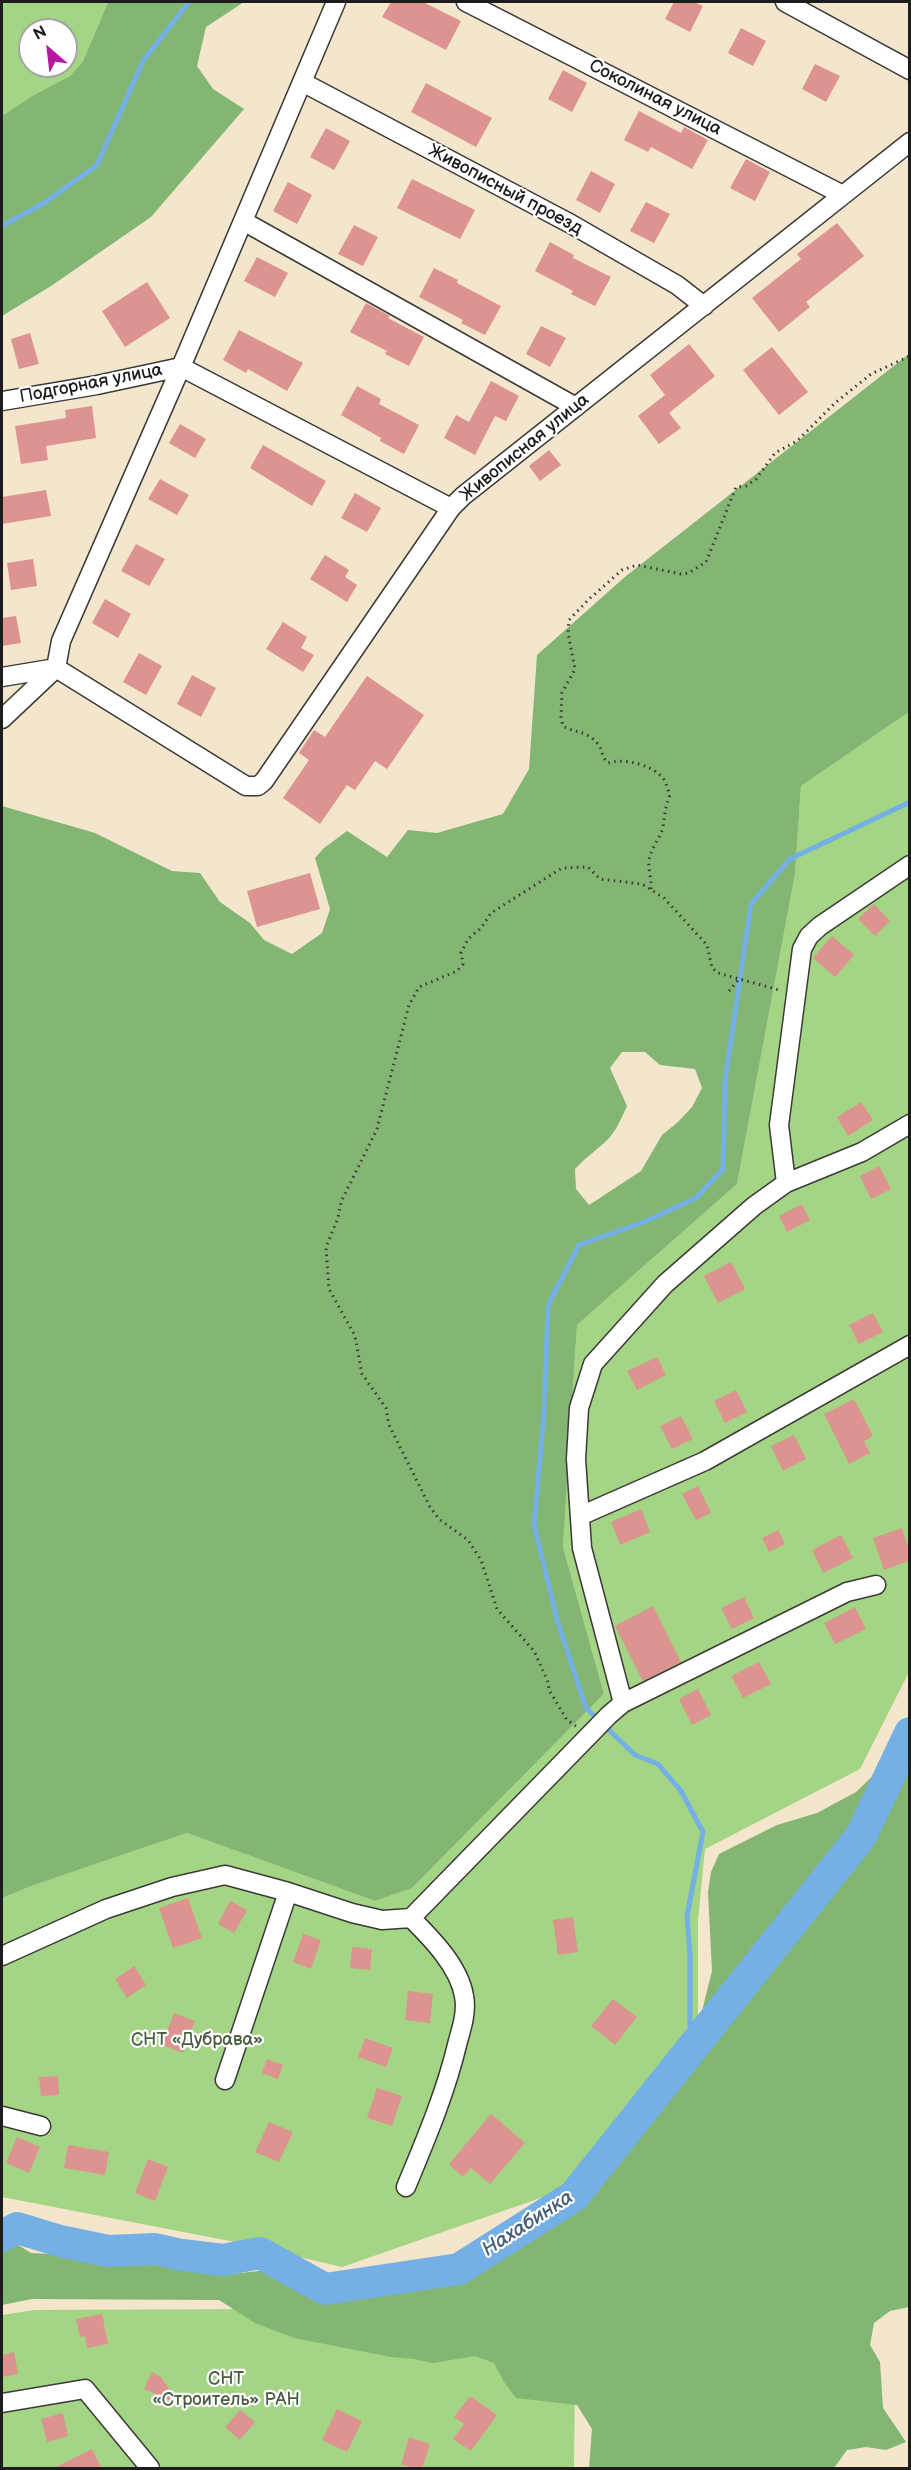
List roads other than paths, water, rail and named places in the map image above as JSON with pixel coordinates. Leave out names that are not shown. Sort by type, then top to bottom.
[{"type":"street","points":[[2,719],[56,668],[61,642],[336,2]]},
{"type":"street","name":"Соколиная улица","points":[[466,2],[843,195]]},
{"type":"street","points":[[785,2],[909,70]]},
{"type":"street","name":"Живописный проезд","points":[[302,82],[571,224],[677,285],[704,306]]},
{"type":"street","name":"Живописная улица","points":[[56,668],[246,786],[258,786],[264,781],[451,508],[909,142]]},
{"type":"street","points":[[243,221],[576,407]]},
{"type":"street","points":[[181,367],[451,508]]},
{"type":"street","name":"Подгорная улица","points":[[2,401],[98,385],[181,367]]},
{"type":"street","points":[[2,677],[56,668]]},
{"type":"street","points":[[786,1183],[779,1125],[802,949],[809,936],[820,926],[909,865]]},
{"type":"street","points":[[616,1709],[582,1548],[576,1459],[579,1408],[593,1364],[665,1284],[754,1206],[786,1183],[862,1152],[909,1124]]},
{"type":"street","points":[[580,1516],[705,1461],[909,1345]]},
{"type":"street","points":[[2,1956],[106,1909],[183,1885],[225,1875],[382,1920],[411,1918],[616,1709],[847,1593],[876,1585]]},
{"type":"street","points":[[225,2080],[288,1892]]},
{"type":"street","points":[[406,2187],[450,2076],[464,2018],[464,1995],[454,1971],[434,1940],[411,1918]]},
{"type":"street","points":[[2,2116],[41,2126]]},
{"type":"street","points":[[2,2403],[86,2389],[150,2469]]},
{"type":"waterway","points":[[2,226],[44,203],[97,165],[143,61],[189,2]]},
{"type":"waterway","points":[[690,2051],[690,1953],[687,1916],[703,1832],[681,1791],[658,1764],[635,1755],[586,1708],[558,1623],[534,1525],[544,1412],[548,1305],[579,1245],[644,1222],[696,1198],[723,1169],[725,1081],[751,904],[790,859],[910,802]]},
{"type":"waterway","name":"Нахабинка","points":[[2,2236],[17,2228],[60,2241],[108,2251],[155,2249],[223,2260],[260,2253],[325,2289],[459,2269],[574,2196],[861,1836],[910,1733]]},
{"type":"park label","name":"СНТ «Дубрава»","points":[[197,2040]]},
{"type":"park label","name":"СНТ «Строитель» РАН","points":[[226,2389]]}]
